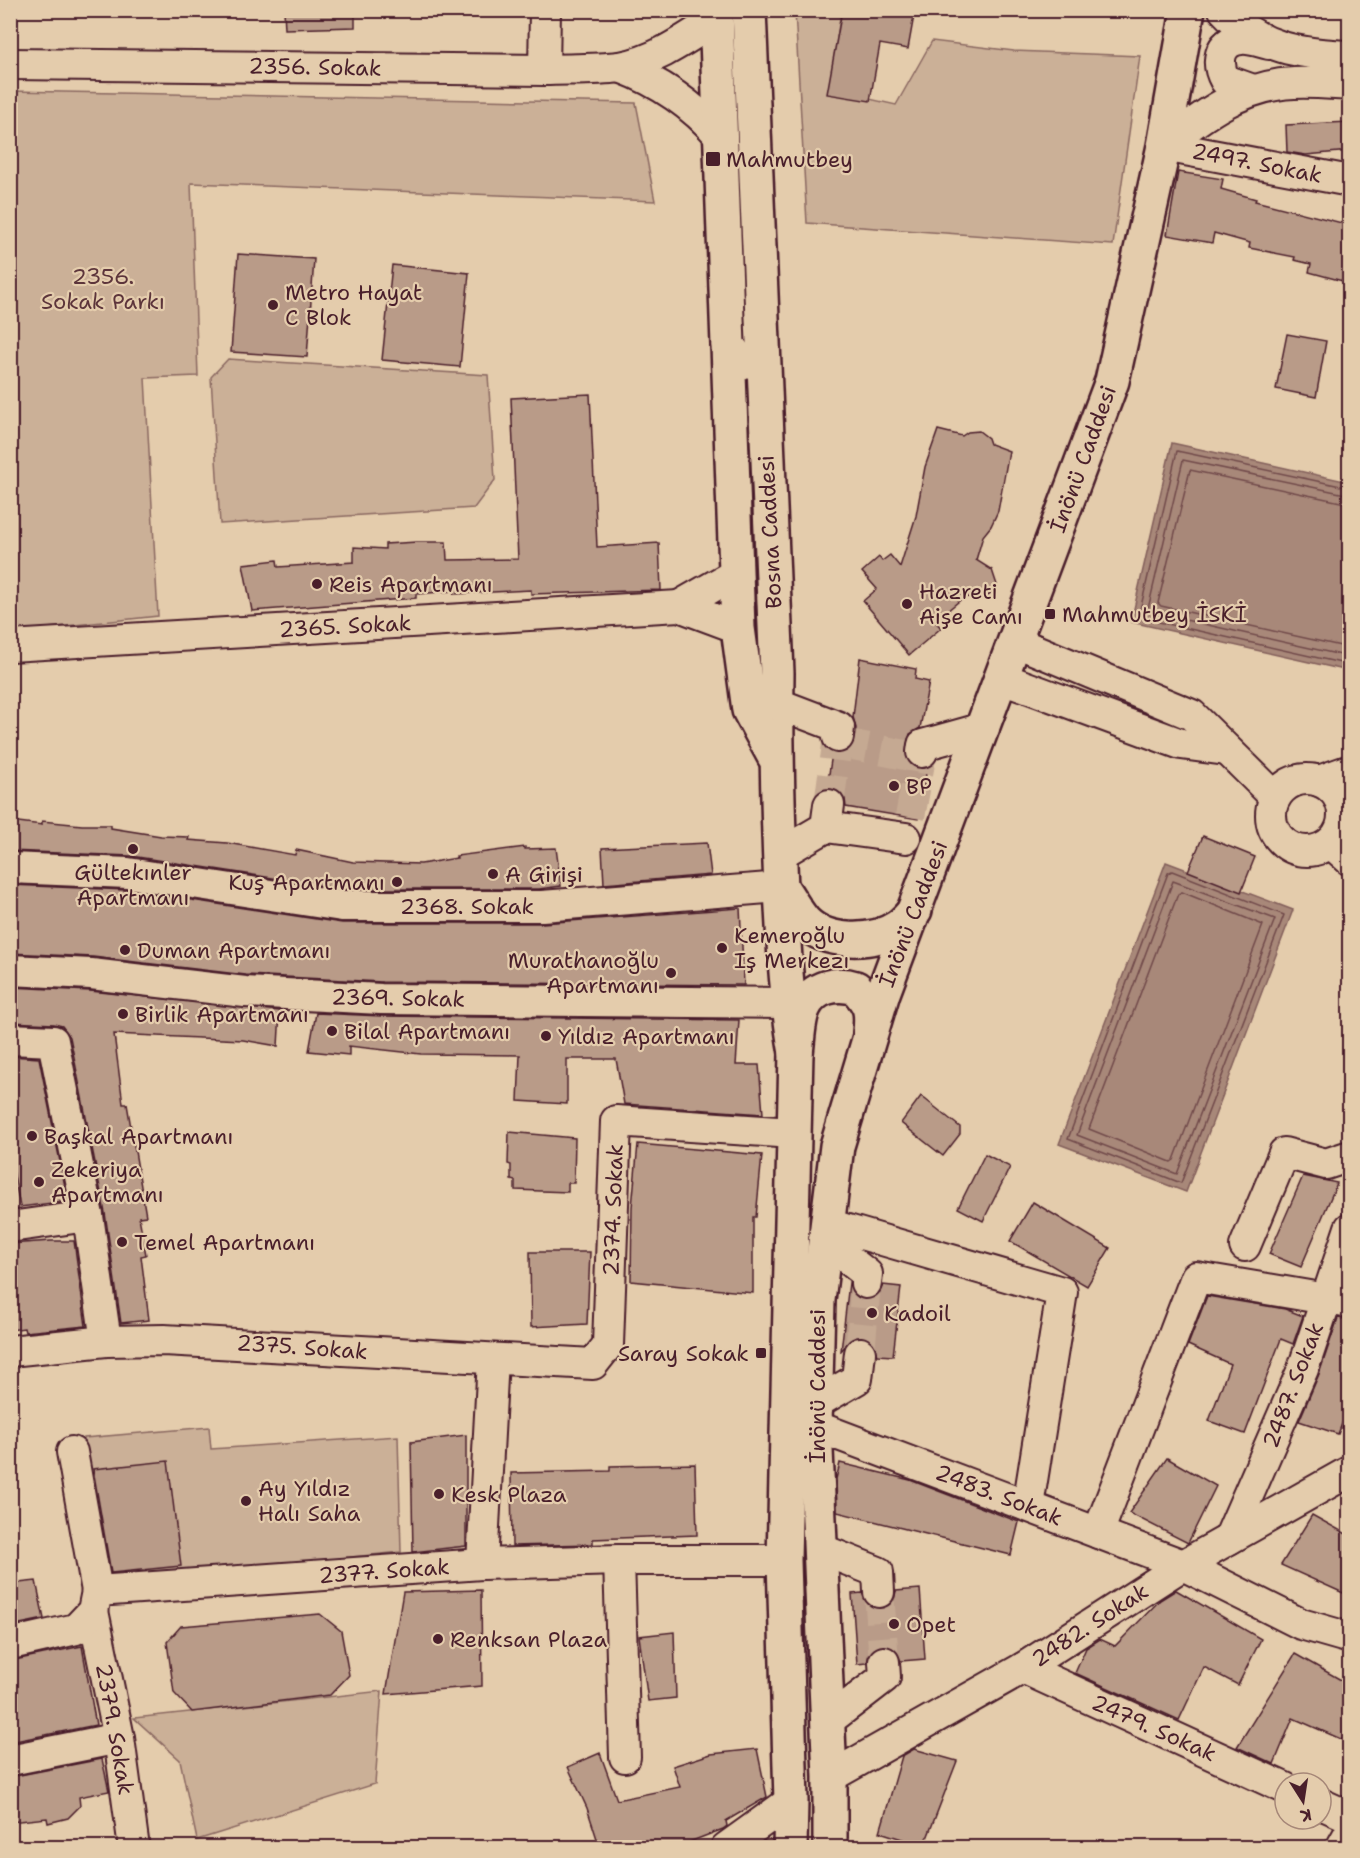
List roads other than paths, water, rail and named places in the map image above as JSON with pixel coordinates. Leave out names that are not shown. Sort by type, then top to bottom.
[{"type":"main road","name":"Bosna Caddesi","points":[[749,10],[776,688],[776,760],[781,886],[787,1003],[796,1053]]},
{"type":"main road","name":"İnönü Caddesi","points":[[830,1848],[830,1777],[816,1414],[818,1300],[837,1146],[883,993],[1113,381],[1164,146],[1188,10]]},
{"type":"main road","points":[[716,15],[738,628],[749,710],[776,760]]},
{"type":"main road","points":[[721,150],[756,211]]},
{"type":"main road","points":[[728,345],[763,397]]},
{"type":"main road","points":[[738,628],[776,688]]},
{"type":"main road","points":[[781,886],[806,922],[821,932],[839,938],[878,937],[899,927],[915,910]]},
{"type":"main road","points":[[796,1053],[804,1006],[820,990],[833,984],[856,988],[866,999],[872,1012],[869,1040]]},
{"type":"main road","name":"İnönü Caddesi","points":[[789,1848],[791,1801],[784,1560],[796,1053]]},
{"type":"street","points":[[544,70],[545,10]]},
{"type":"street","points":[[1224,10],[1242,27],[1269,44],[1284,50],[1350,56]]},
{"type":"street","points":[[620,67],[651,58],[679,44],[716,15]]},
{"type":"street","points":[[1253,90],[1225,80],[1219,70],[1222,51],[1228,44],[1240,39],[1269,44]]},
{"type":"street","name":"2356. Sokak","points":[[10,64],[544,70],[620,67]]},
{"type":"street","points":[[620,67],[656,82],[678,97],[721,150]]},
{"type":"street","points":[[1164,146],[1203,115],[1253,90],[1293,83],[1350,85]]},
{"type":"street","name":"2497. Sokak","points":[[1164,146],[1350,181]]},
{"type":"street","name":"2365. Sokak","points":[[679,606],[735,574]]},
{"type":"street","name":"2365. Sokak","points":[[10,646],[679,606],[738,628]]},
{"type":"street","points":[[1016,642],[1192,714],[1275,797]]},
{"type":"street","points":[[1002,678],[1180,744],[1226,750]]},
{"type":"street","points":[[776,688],[839,727],[838,737]]},
{"type":"street","points":[[922,752],[923,745],[984,728]]},
{"type":"street","points":[[1319,781],[1350,770]]},
{"type":"street","points":[[1307,778],[1319,781],[1330,787],[1343,808],[1340,851],[1295,849],[1284,843],[1271,822],[1271,809],[1275,797],[1294,781],[1307,778]]},
{"type":"street","points":[[780,854],[827,816],[908,828],[927,878]]},
{"type":"street","name":"2368. Sokak","points":[[10,868],[128,873],[342,906],[542,906],[781,886]]},
{"type":"street","name":"2369. Sokak","points":[[10,970],[91,974],[245,992],[381,999],[787,1003]]},
{"type":"street","points":[[10,1039],[53,1041],[88,1216],[106,1341]]},
{"type":"street","name":"2374. Sokak","points":[[593,1364],[608,1346],[616,1121],[793,1133]]},
{"type":"street","points":[[1245,1246],[1284,1153],[1326,1164],[1350,1156]]},
{"type":"street","points":[[10,1227],[88,1216]]},
{"type":"street","name":"2487. Sokak","points":[[1229,1539],[1303,1369],[1338,1301],[1350,1228]]},
{"type":"street","points":[[826,1232],[867,1274],[866,1283]]},
{"type":"street","points":[[826,1232],[1062,1292],[1028,1506]]},
{"type":"street","points":[[1098,1533],[1196,1277],[1338,1301]]},
{"type":"street","name":"2375. Sokak","points":[[10,1351],[106,1341],[213,1342],[593,1364]]},
{"type":"street","points":[[816,1414],[857,1379],[860,1353]]},
{"type":"street","points":[[482,1564],[493,1359]]},
{"type":"street","name":"2483. Sokak","points":[[816,1414],[1028,1506],[1183,1565],[1301,1624],[1350,1638]]},
{"type":"street","name":"2379. Sokak","points":[[72,1452],[119,1738],[134,1848]]},
{"type":"street","name":"2482. Sokak","points":[[830,1777],[1023,1668],[1183,1565],[1350,1471]]},
{"type":"street","points":[[1321,1487],[1350,1499]]},
{"type":"street","points":[[820,1549],[878,1572],[879,1592]]},
{"type":"street","points":[[619,1560],[625,1756]]},
{"type":"street","name":"2377. Sokak","points":[[95,1601],[482,1564],[619,1560],[784,1560]]},
{"type":"street","points":[[10,1644],[76,1629],[95,1601]]},
{"type":"street","points":[[828,1721],[885,1677],[884,1662]]},
{"type":"street","name":"2479. Sokak","points":[[1023,1668],[1273,1783]]},
{"type":"street","points":[[10,1760],[119,1738]]},
{"type":"street","points":[[726,1848],[791,1801]]},
{"type":"street","points":[[1333,1809],[1350,1817]]},
{"type":"street","points":[[1341,1848],[1350,1832]]},
{"type":"water","points":[[1172,443],[1349,482],[1349,671],[1131,622]]},
{"type":"water","points":[[1166,862],[1293,910],[1186,1192],[1059,1144]]},
{"type":"tunnel","points":[[829,805],[838,737]]},
{"type":"tunnel","points":[[838,742],[921,758]]},
{"type":"tunnel","points":[[910,817],[922,752]]},
{"type":"tunnel","points":[[860,1353],[866,1283]]},
{"type":"tunnel","points":[[879,1592],[884,1662]]},
{"type":"place","name":"Mahmutbey","points":[[713,159]]},
{"type":"place","name":"Metro Hayat C Blok","points":[[273,305]]},
{"type":"place","name":"Reis Apartmanı","points":[[317,584]]},
{"type":"place","name":"Hazreti Aişe Camı","points":[[907,604]]},
{"type":"place","name":"Mahmutbey İSKİ","points":[[1050,614]]},
{"type":"place","name":"BP","points":[[894,786]]},
{"type":"place","name":"Gültekınler Apartmanı","points":[[133,849]]},
{"type":"place","name":"A Girişi","points":[[493,874]]},
{"type":"place","name":"Kuş Apartmanı","points":[[397,882]]},
{"type":"place","name":"Kemeroğlu Iş Merkezı","points":[[722,948]]},
{"type":"place","name":"Duman Apartmanı","points":[[125,950]]},
{"type":"place","name":"Murathanoğlu Apartmanı","points":[[671,973]]},
{"type":"place","name":"Birlik Apartmanı","points":[[123,1014]]},
{"type":"place","name":"Bilal Apartmanı","points":[[332,1031]]},
{"type":"place","name":"Yıldız Apartmanı","points":[[546,1036]]},
{"type":"place","name":"Başkal Apartmanı","points":[[32,1136]]},
{"type":"place","name":"Zekeriya Apartmanı","points":[[39,1182]]},
{"type":"place","name":"Temel Apartmanı","points":[[122,1242]]},
{"type":"place","name":"Kadoil","points":[[872,1313]]},
{"type":"place","name":"Saray Sokak","points":[[761,1353]]},
{"type":"place","name":"Kesk Plaza","points":[[439,1494]]},
{"type":"place","name":"Ay Yıldız Halı Saha","points":[[246,1501]]},
{"type":"place","name":"Opet","points":[[894,1624]]},
{"type":"place","name":"Renksan Plaza","points":[[438,1639]]},
{"type":"park label","name":"2356. Sokak Parkı","points":[[103,288]]}]
